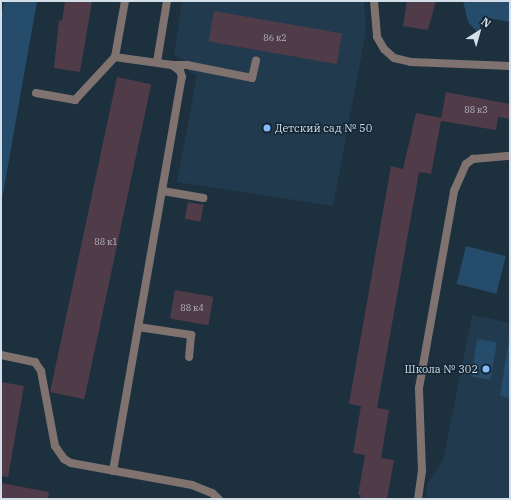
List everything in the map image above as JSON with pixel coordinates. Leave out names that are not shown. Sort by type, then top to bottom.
[{"type":"lane","points":[[36,93],[75,100],[115,56],[125,1]]},
{"type":"lane","points":[[157,62],[167,1]]},
{"type":"lane","points":[[374,1],[377,37],[384,49],[394,58],[411,62],[510,66]]},
{"type":"lane","points":[[115,56],[172,65],[187,65],[252,78],[256,60]]},
{"type":"lane","points":[[113,471],[182,77],[180,71],[172,65]]},
{"type":"lane","points":[[418,499],[422,471],[419,388],[454,191],[466,164],[474,160],[510,156]]},
{"type":"lane","points":[[163,191],[203,198]]},
{"type":"lane","points":[[138,327],[191,336],[188,357]]},
{"type":"lane","points":[[1,355],[35,362],[42,371],[55,446],[58,453],[71,463],[192,485],[212,493],[219,499]]},
{"type":"shaded area","points":[[4,1],[37,1],[1,205],[1,19]]},
{"type":"shaded area","name":"Детский сад № 50","points":[[182,1],[364,1],[366,31],[333,206],[177,182],[197,75],[189,72],[186,61],[174,55]]},
{"type":"shaded area","points":[[463,1],[510,1],[510,22],[482,17],[479,34],[468,22]]},
{"type":"shaded area","points":[[466,246],[506,256],[496,294],[457,284]]},
{"type":"shaded area","name":"Школа № 302","points":[[472,315],[510,323],[510,499],[425,499],[427,485],[443,460]]},
{"type":"shaded area","points":[[477,339],[497,342],[491,380],[471,377]]},
{"type":"shaded area","points":[[510,339],[510,398],[500,396]]},
{"type":"building","points":[[65,1],[92,1],[80,72],[54,68],[59,20],[62,21]]},
{"type":"building","points":[[407,1],[436,1],[428,30],[403,26]]},
{"type":"building","points":[[214,11],[342,34],[337,64],[209,42]]},
{"type":"building","points":[[117,77],[151,84],[84,399],[50,392]]},
{"type":"building","points":[[446,92],[510,104],[510,119],[498,117],[496,130],[441,121],[431,174],[419,172],[377,408],[389,410],[381,458],[394,460],[387,499],[360,499],[361,495],[358,495],[365,455],[353,453],[361,406],[349,404],[391,166],[403,169],[416,113],[441,118]]},
{"type":"building","points":[[188,202],[204,205],[200,222],[185,219]]},
{"type":"building","points":[[175,290],[213,297],[208,325],[170,319]]},
{"type":"building","points":[[1,382],[24,386],[8,477],[1,476]]},
{"type":"building","points":[[1,483],[49,492],[48,499],[1,499]]},
{"type":"place","name":"Детский сад № 50","points":[[267,128]]},
{"type":"place","name":"Школа № 302","points":[[486,369]]}]
